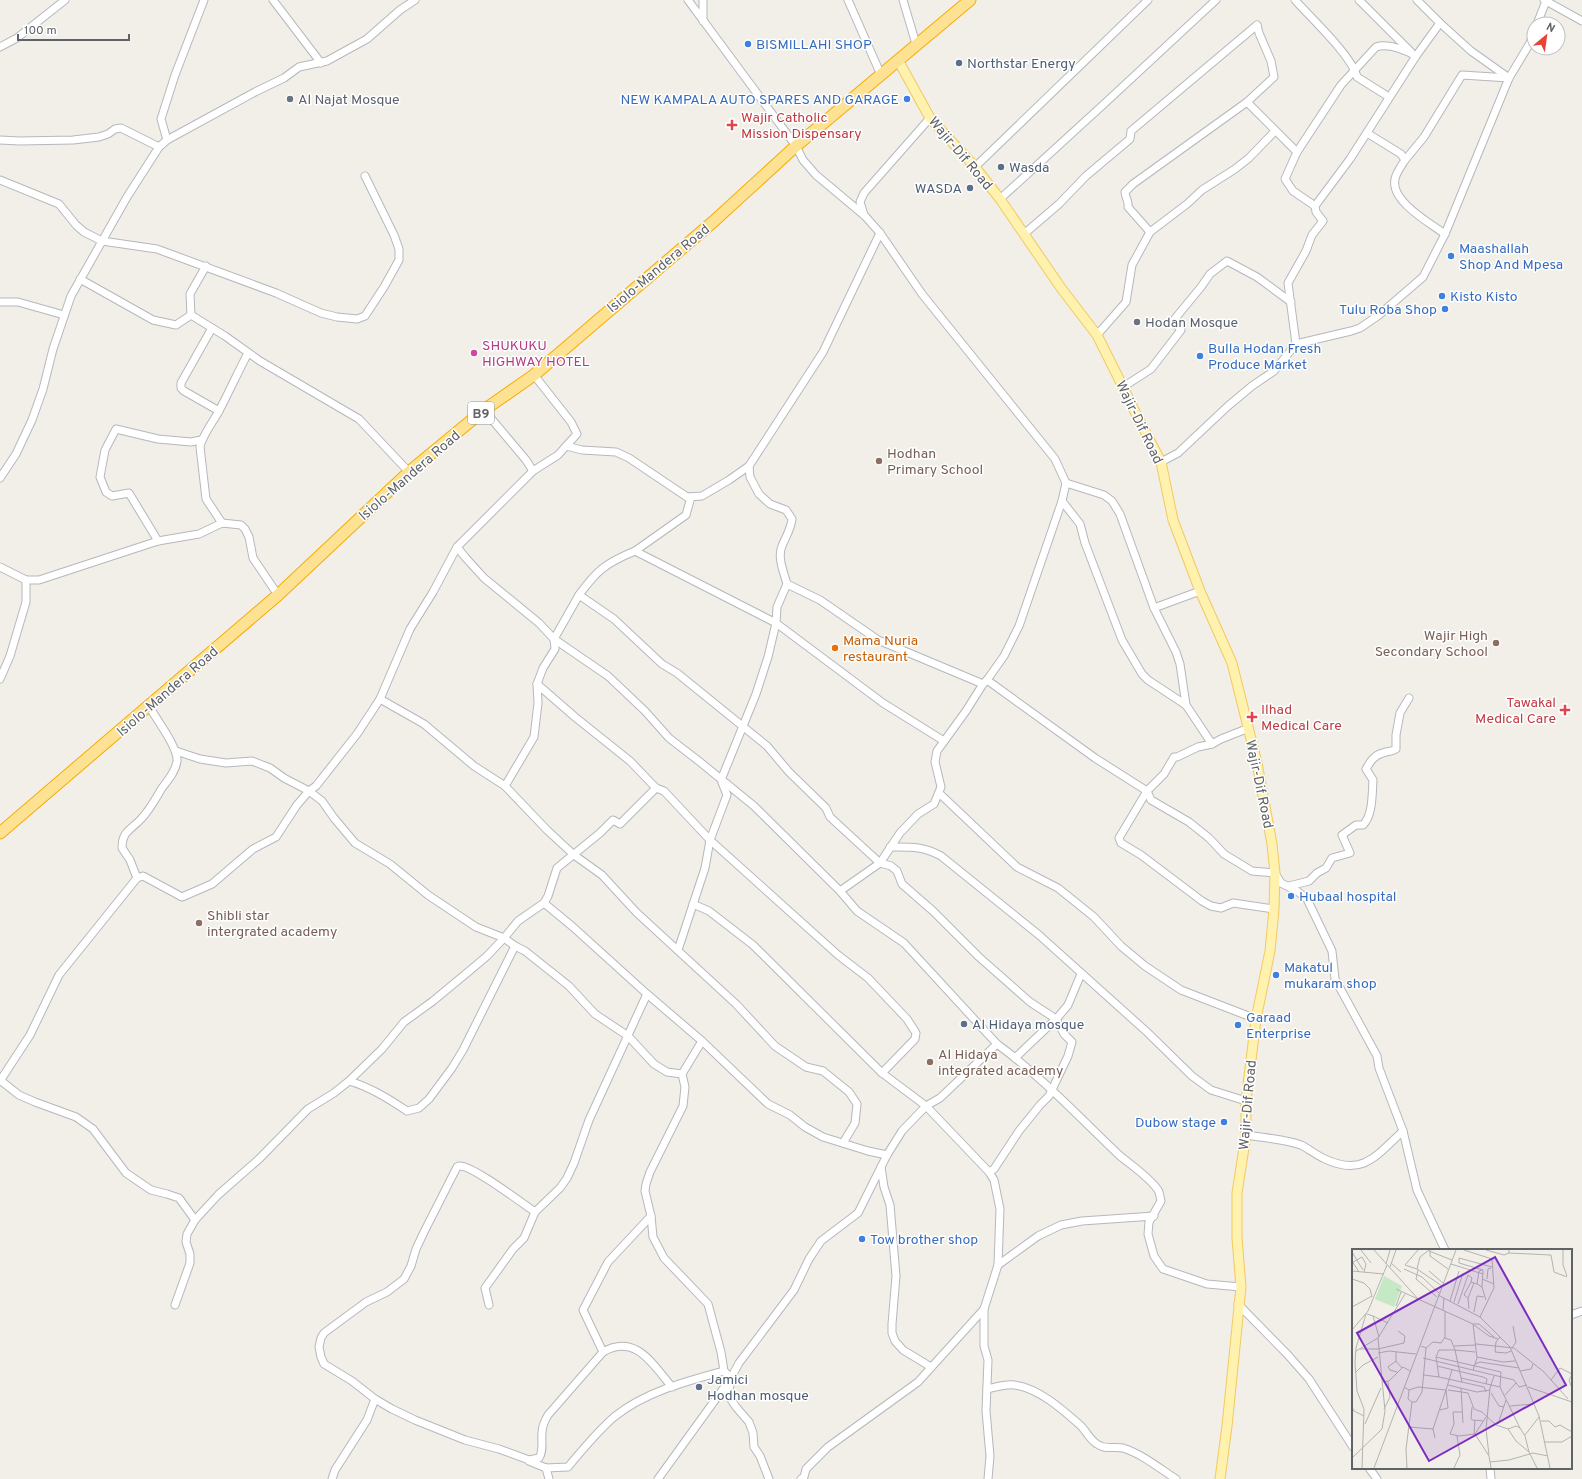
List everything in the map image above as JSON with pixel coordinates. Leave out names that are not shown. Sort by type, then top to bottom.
[{"type":"highway","name":"Isiolo-Mandera Road","points":[[0,834],[278,594],[409,472],[484,410],[534,375],[633,288],[714,221],[796,146],[970,0]]},
{"type":"main road","name":"Wajir-Dif Road","points":[[898,60],[930,118],[975,167],[1000,199],[1061,288],[1097,335],[1132,408],[1161,462],[1174,520],[1200,591],[1232,663],[1249,728],[1267,812],[1274,873],[1274,909],[1270,951],[1256,1019],[1246,1101],[1246,1136],[1237,1193],[1237,1238],[1241,1287],[1220,1479]]},
{"type":"street","points":[[0,47],[17,38],[65,0]]},
{"type":"street","points":[[167,140],[161,119],[175,75],[204,0]]},
{"type":"street","points":[[272,0],[320,63]]},
{"type":"street","points":[[0,478],[16,454],[32,420],[43,389],[53,349],[64,315],[80,279],[127,197],[159,147],[167,140],[255,92],[284,78],[299,67],[327,61],[367,39],[400,10],[415,0]]},
{"type":"street","points":[[688,0],[796,146],[803,160],[816,175],[865,216],[880,233],[922,294],[1055,459],[1066,483],[1062,501],[1018,626],[1004,656],[936,751],[936,762],[940,782],[939,793],[934,804],[918,814],[900,833],[880,863],[840,891]]},
{"type":"street","points":[[703,0],[703,21]]},
{"type":"street","points":[[848,0],[881,75]]},
{"type":"street","points":[[903,0],[916,44]]},
{"type":"street","points":[[975,167],[1148,0]]},
{"type":"street","points":[[1000,199],[1216,0]]},
{"type":"street","points":[[1295,0],[1333,41],[1355,70],[1357,78],[1389,97]]},
{"type":"street","points":[[1359,0],[1416,56]]},
{"type":"street","points":[[1417,0],[1471,51],[1509,78]]},
{"type":"street","points":[[1540,16],[1545,1],[1582,21]]},
{"type":"street","points":[[1296,344],[1288,283],[1306,251],[1312,235],[1323,221],[1316,212],[1315,206],[1350,159],[1416,56],[1440,23]]},
{"type":"street","points":[[1024,234],[1059,204],[1086,176],[1130,139],[1131,132],[1257,26],[1271,61],[1274,77],[1247,102],[1133,184],[1125,192],[1129,203],[1128,207],[1150,232]]},
{"type":"street","points":[[1315,206],[1293,191],[1285,179],[1297,152],[1341,85],[1376,47],[1382,45],[1406,50],[1416,56]]},
{"type":"street","points":[[1161,462],[1178,453],[1228,406],[1252,386],[1274,371],[1296,344],[1360,328],[1379,315],[1423,276],[1445,234],[1509,78],[1526,49]]},
{"type":"street","points":[[1445,234],[1410,209],[1397,195],[1395,179],[1405,160],[1424,138],[1462,75],[1509,78]]},
{"type":"street","points":[[1247,102],[1297,152]]},
{"type":"street","points":[[865,216],[860,202],[864,193],[930,118]]},
{"type":"street","points":[[0,140],[73,140],[99,137],[108,134],[115,128],[121,128],[159,147]]},
{"type":"street","points":[[1097,335],[1126,302],[1132,265],[1150,232],[1187,204],[1202,190],[1235,169],[1249,158],[1275,131]]},
{"type":"street","points":[[1366,133],[1401,154],[1405,160]]},
{"type":"street","points":[[0,180],[59,204],[76,225],[84,232],[102,241],[157,249],[276,293],[321,313],[337,317],[357,319],[365,316],[399,260],[399,249],[394,235],[365,176]]},
{"type":"street","points":[[566,446],[582,450],[616,452],[629,458],[682,495],[691,497],[702,496],[729,480],[749,466],[824,352],[880,233]]},
{"type":"street","points":[[1123,387],[1151,369],[1181,330],[1173,321],[1210,274],[1227,261],[1257,277],[1291,302]]},
{"type":"street","points":[[191,316],[190,294],[206,266]]},
{"type":"street","points":[[80,279],[152,320],[176,325],[191,316]]},
{"type":"street","points":[[0,302],[18,302],[64,315]]},
{"type":"street","points":[[191,316],[212,328],[248,353],[359,420],[409,472]]},
{"type":"street","points":[[212,328],[181,383],[181,388],[219,410]]},
{"type":"street","points":[[158,540],[129,493],[112,496],[106,492],[100,478],[102,459],[108,444],[116,429],[158,439],[191,442],[201,440],[205,436],[248,353]]},
{"type":"street","points":[[195,1220],[179,1198],[151,1190],[126,1173],[93,1129],[76,1117],[19,1095],[0,1081],[30,1035],[59,975],[137,878],[143,876],[182,897],[212,884],[253,849],[276,837],[297,805],[316,786],[345,750],[380,699],[410,628],[433,592],[457,547],[533,471],[558,455],[576,434],[571,422],[534,375]]},
{"type":"street","points":[[484,410],[526,460],[533,471]]},
{"type":"street","points":[[201,440],[200,447],[206,499],[222,523]]},
{"type":"street","points":[[678,950],[705,868],[710,840],[727,796],[721,780],[756,694],[768,657],[776,623],[777,607],[787,584],[782,568],[781,548],[790,530],[792,519],[786,510],[770,504],[759,494],[750,477],[749,466]]},
{"type":"street","points":[[1066,483],[1104,495],[1112,501],[1120,514],[1154,608],[1176,652],[1180,664],[1186,705]]},
{"type":"street","points":[[505,786],[534,737],[538,703],[537,684],[543,668],[555,649],[554,639],[579,595],[591,577],[602,568],[613,560],[635,551],[686,515],[691,497]]},
{"type":"street","points":[[1062,501],[1080,524],[1122,640],[1142,674],[1148,680],[1186,705],[1212,744]]},
{"type":"street","points":[[0,567],[26,580],[39,580],[158,540],[199,534],[222,523],[240,525],[245,529],[249,537],[252,558],[278,594]]},
{"type":"street","points":[[457,547],[484,578],[539,623],[554,639],[608,676],[645,711],[669,738],[754,806],[840,891],[857,912],[904,943],[997,1044],[1052,1089],[1120,1155],[1152,1183],[1158,1191],[1161,1202],[1150,1222],[1148,1234],[1154,1256],[1163,1269],[1207,1284],[1241,1287]]},
{"type":"street","points":[[635,551],[776,623],[883,703],[944,741]]},
{"type":"street","points":[[0,679],[10,656],[26,602],[26,580]]},
{"type":"street","points":[[787,584],[820,600],[878,640],[985,682],[1095,758],[1147,791],[1151,800],[1189,822],[1209,838],[1224,854],[1252,871],[1274,873],[1281,883],[1290,886],[1307,899],[1332,951],[1335,979],[1377,1056],[1379,1068],[1403,1131],[1417,1190],[1445,1249]]},
{"type":"street","points":[[1154,608],[1200,591]]},
{"type":"street","points":[[579,595],[614,619],[662,664],[677,673],[767,746],[789,772],[826,808],[830,817],[880,863],[891,866],[897,872],[902,884],[933,911],[979,957],[1030,1002],[1056,1019],[1064,1034],[1072,1042],[1068,1056],[1049,1096],[1019,1131],[994,1169],[989,1172]]},
{"type":"street","points":[[537,684],[630,761],[656,788],[664,791],[710,840],[838,955],[868,978],[907,1019],[916,1033],[915,1039],[882,1073]]},
{"type":"street","points":[[1290,886],[1310,881],[1317,873],[1326,868],[1332,858],[1350,853],[1342,835],[1356,825],[1363,825],[1368,820],[1371,806],[1373,780],[1366,770],[1371,760],[1381,753],[1396,749],[1396,735],[1400,713],[1409,698]]},
{"type":"street","points":[[380,699],[424,724],[474,766],[505,786],[547,830],[574,854],[602,875],[636,912],[736,1004],[775,1046],[806,1067],[823,1071],[849,1092],[857,1104],[855,1123],[843,1143]]},
{"type":"street","points":[[137,878],[130,860],[122,848],[124,836],[130,828],[148,811],[174,771],[177,761],[176,751],[148,706]]},
{"type":"street","points":[[1249,728],[1212,744],[1198,746],[1174,757],[1164,774],[1147,791],[1119,838],[1121,843],[1141,855],[1212,906],[1221,908],[1233,903],[1274,909]]},
{"type":"street","points":[[176,751],[200,759],[226,762],[252,760],[270,768],[284,778],[310,791],[322,801],[355,843],[390,864],[428,895],[476,928],[504,938],[525,951],[569,986],[595,1014],[628,1036],[654,1064],[667,1072],[682,1074]]},
{"type":"street","points":[[175,1305],[190,1263],[190,1254],[186,1242],[187,1234],[195,1220],[218,1195],[259,1159],[308,1109],[334,1093],[349,1081],[382,1049],[404,1022],[433,1001],[468,972],[504,938],[518,921],[544,903],[548,896],[557,868],[613,820],[620,824],[656,788]]},
{"type":"street","points":[[939,793],[1017,867],[1058,888],[1094,917],[1121,946],[1145,966],[1181,990],[1256,1019]]},
{"type":"street","points":[[890,848],[917,848],[930,850],[941,856],[1039,935],[1147,1032],[1192,1076],[1212,1090],[1246,1101]]},
{"type":"street","points":[[544,903],[702,1041],[768,1104],[790,1115],[805,1127],[823,1137],[868,1151],[887,1155]]},
{"type":"street","points":[[693,904],[709,911],[753,946],[882,1073],[926,1106],[989,1172],[994,1180],[1000,1209],[998,1265],[984,1309],[984,1346],[988,1360],[986,1411],[990,1456],[988,1479]]},
{"type":"street","points":[[349,1081],[360,1084],[407,1111],[419,1108],[429,1099],[452,1068],[463,1050],[515,946]]},
{"type":"street","points":[[1016,1058],[1056,1019],[1068,1005],[1081,974]]},
{"type":"street","points":[[488,1305],[485,1288],[513,1249],[524,1238],[535,1212],[560,1188],[567,1178],[574,1163],[589,1120],[647,994]]},
{"type":"street","points":[[702,1041],[682,1074],[685,1086],[683,1106],[663,1144],[646,1184],[645,1191],[654,1237],[664,1258],[708,1304],[721,1352],[724,1371],[731,1378]]},
{"type":"street","points":[[658,1479],[731,1378],[739,1363],[794,1290],[809,1259],[821,1241],[858,1213],[881,1166],[902,1131],[926,1106],[940,1098],[951,1089],[997,1044]]},
{"type":"street","points":[[1246,1136],[1301,1145],[1324,1159],[1342,1166],[1356,1166],[1371,1159],[1403,1131]]},
{"type":"street","points":[[535,1212],[502,1188],[467,1167],[462,1165],[457,1168],[424,1232],[416,1249],[412,1266],[404,1279],[387,1292],[366,1302],[324,1333],[319,1347],[324,1364],[352,1381],[375,1399],[414,1420],[465,1440],[499,1449],[529,1460],[539,1458],[542,1454],[542,1432],[544,1422],[548,1415],[603,1352],[611,1347],[623,1345],[632,1347],[641,1352],[672,1387]]},
{"type":"street","points":[[881,1166],[884,1187],[890,1205],[896,1276],[892,1333],[895,1341],[903,1350],[931,1367]]},
{"type":"street","points":[[603,1352],[583,1310],[608,1262],[651,1216]]},
{"type":"street","points":[[998,1265],[1038,1236],[1061,1225],[1082,1221],[1154,1216]]},
{"type":"street","points":[[1238,1304],[1310,1379],[1352,1446]]},
{"type":"street","points":[[801,1479],[804,1477],[806,1469],[828,1447],[918,1382],[984,1309]]},
{"type":"street","points":[[1572,1315],[1582,1311]]},
{"type":"street","points":[[499,1449],[546,1468],[568,1467],[614,1418],[636,1402],[672,1387],[724,1371]]},
{"type":"street","points":[[731,1378],[728,1395],[749,1422],[753,1434],[754,1447],[760,1456],[769,1479]]},
{"type":"street","points":[[988,1389],[1013,1384],[1026,1387],[1038,1393],[1081,1426],[1097,1444],[1105,1448],[1123,1448],[1134,1453],[1176,1479]]},
{"type":"street","points":[[332,1479],[335,1470],[366,1420],[375,1399]]},
{"type":"street","points":[[546,1468],[549,1479]]},
{"type":"street","points":[[1370,1469],[1377,1479]]},
{"type":"street","points":[[1490,1469],[1491,1479]]},
{"type":"place","name":"BISMILLAHI SHOP","points":[[748,44]]},
{"type":"place","name":"Northstar Energy","points":[[959,63]]},
{"type":"place","name":"Al Najat Mosque","points":[[290,99]]},
{"type":"place","name":"NEW KAMPALA AUTO SPARES AND GARAGE","points":[[907,99]]},
{"type":"place","name":"Wajir Catholic Mission Dispensary","points":[[732,125]]},
{"type":"place","name":"Wasda","points":[[1001,167]]},
{"type":"place","name":"WASDA","points":[[970,188]]},
{"type":"place","name":"Maashallah Shop And Mpesa","points":[[1451,256]]},
{"type":"place","name":"Kisto Kisto","points":[[1442,296]]},
{"type":"place","name":"Tulu Roba Shop","points":[[1445,309]]},
{"type":"place","name":"Hodan Mosque","points":[[1137,322]]},
{"type":"place","name":"SHUKUKU HIGHWAY HOTEL","points":[[474,353]]},
{"type":"place","name":"Bulla Hodan Fresh Produce Market","points":[[1200,356]]},
{"type":"place","name":"Hodhan Primary School","points":[[879,461]]},
{"type":"place","name":"Wajir High Secondary School","points":[[1496,643]]},
{"type":"place","name":"Mama Nuria restaurant","points":[[835,648]]},
{"type":"place","name":"Tawakal Medical Care","points":[[1565,710]]},
{"type":"place","name":"Ilhad Medical Care","points":[[1252,717]]},
{"type":"place","name":"Hubaal hospital","points":[[1291,896]]},
{"type":"place","name":"Shibli star intergrated academy","points":[[199,923]]},
{"type":"place","name":"Makatul mukaram shop","points":[[1276,975]]},
{"type":"place","name":"Al Hidaya mosque","points":[[964,1024]]},
{"type":"place","name":"Garaad Enterprise","points":[[1238,1025]]},
{"type":"place","name":"Al Hidaya integrated academy","points":[[930,1062]]},
{"type":"place","name":"Dubow stage","points":[[1224,1122]]},
{"type":"place","name":"Tow brother shop","points":[[862,1239]]},
{"type":"place","name":"Jamici Hodhan mosque","points":[[699,1387]]}]
